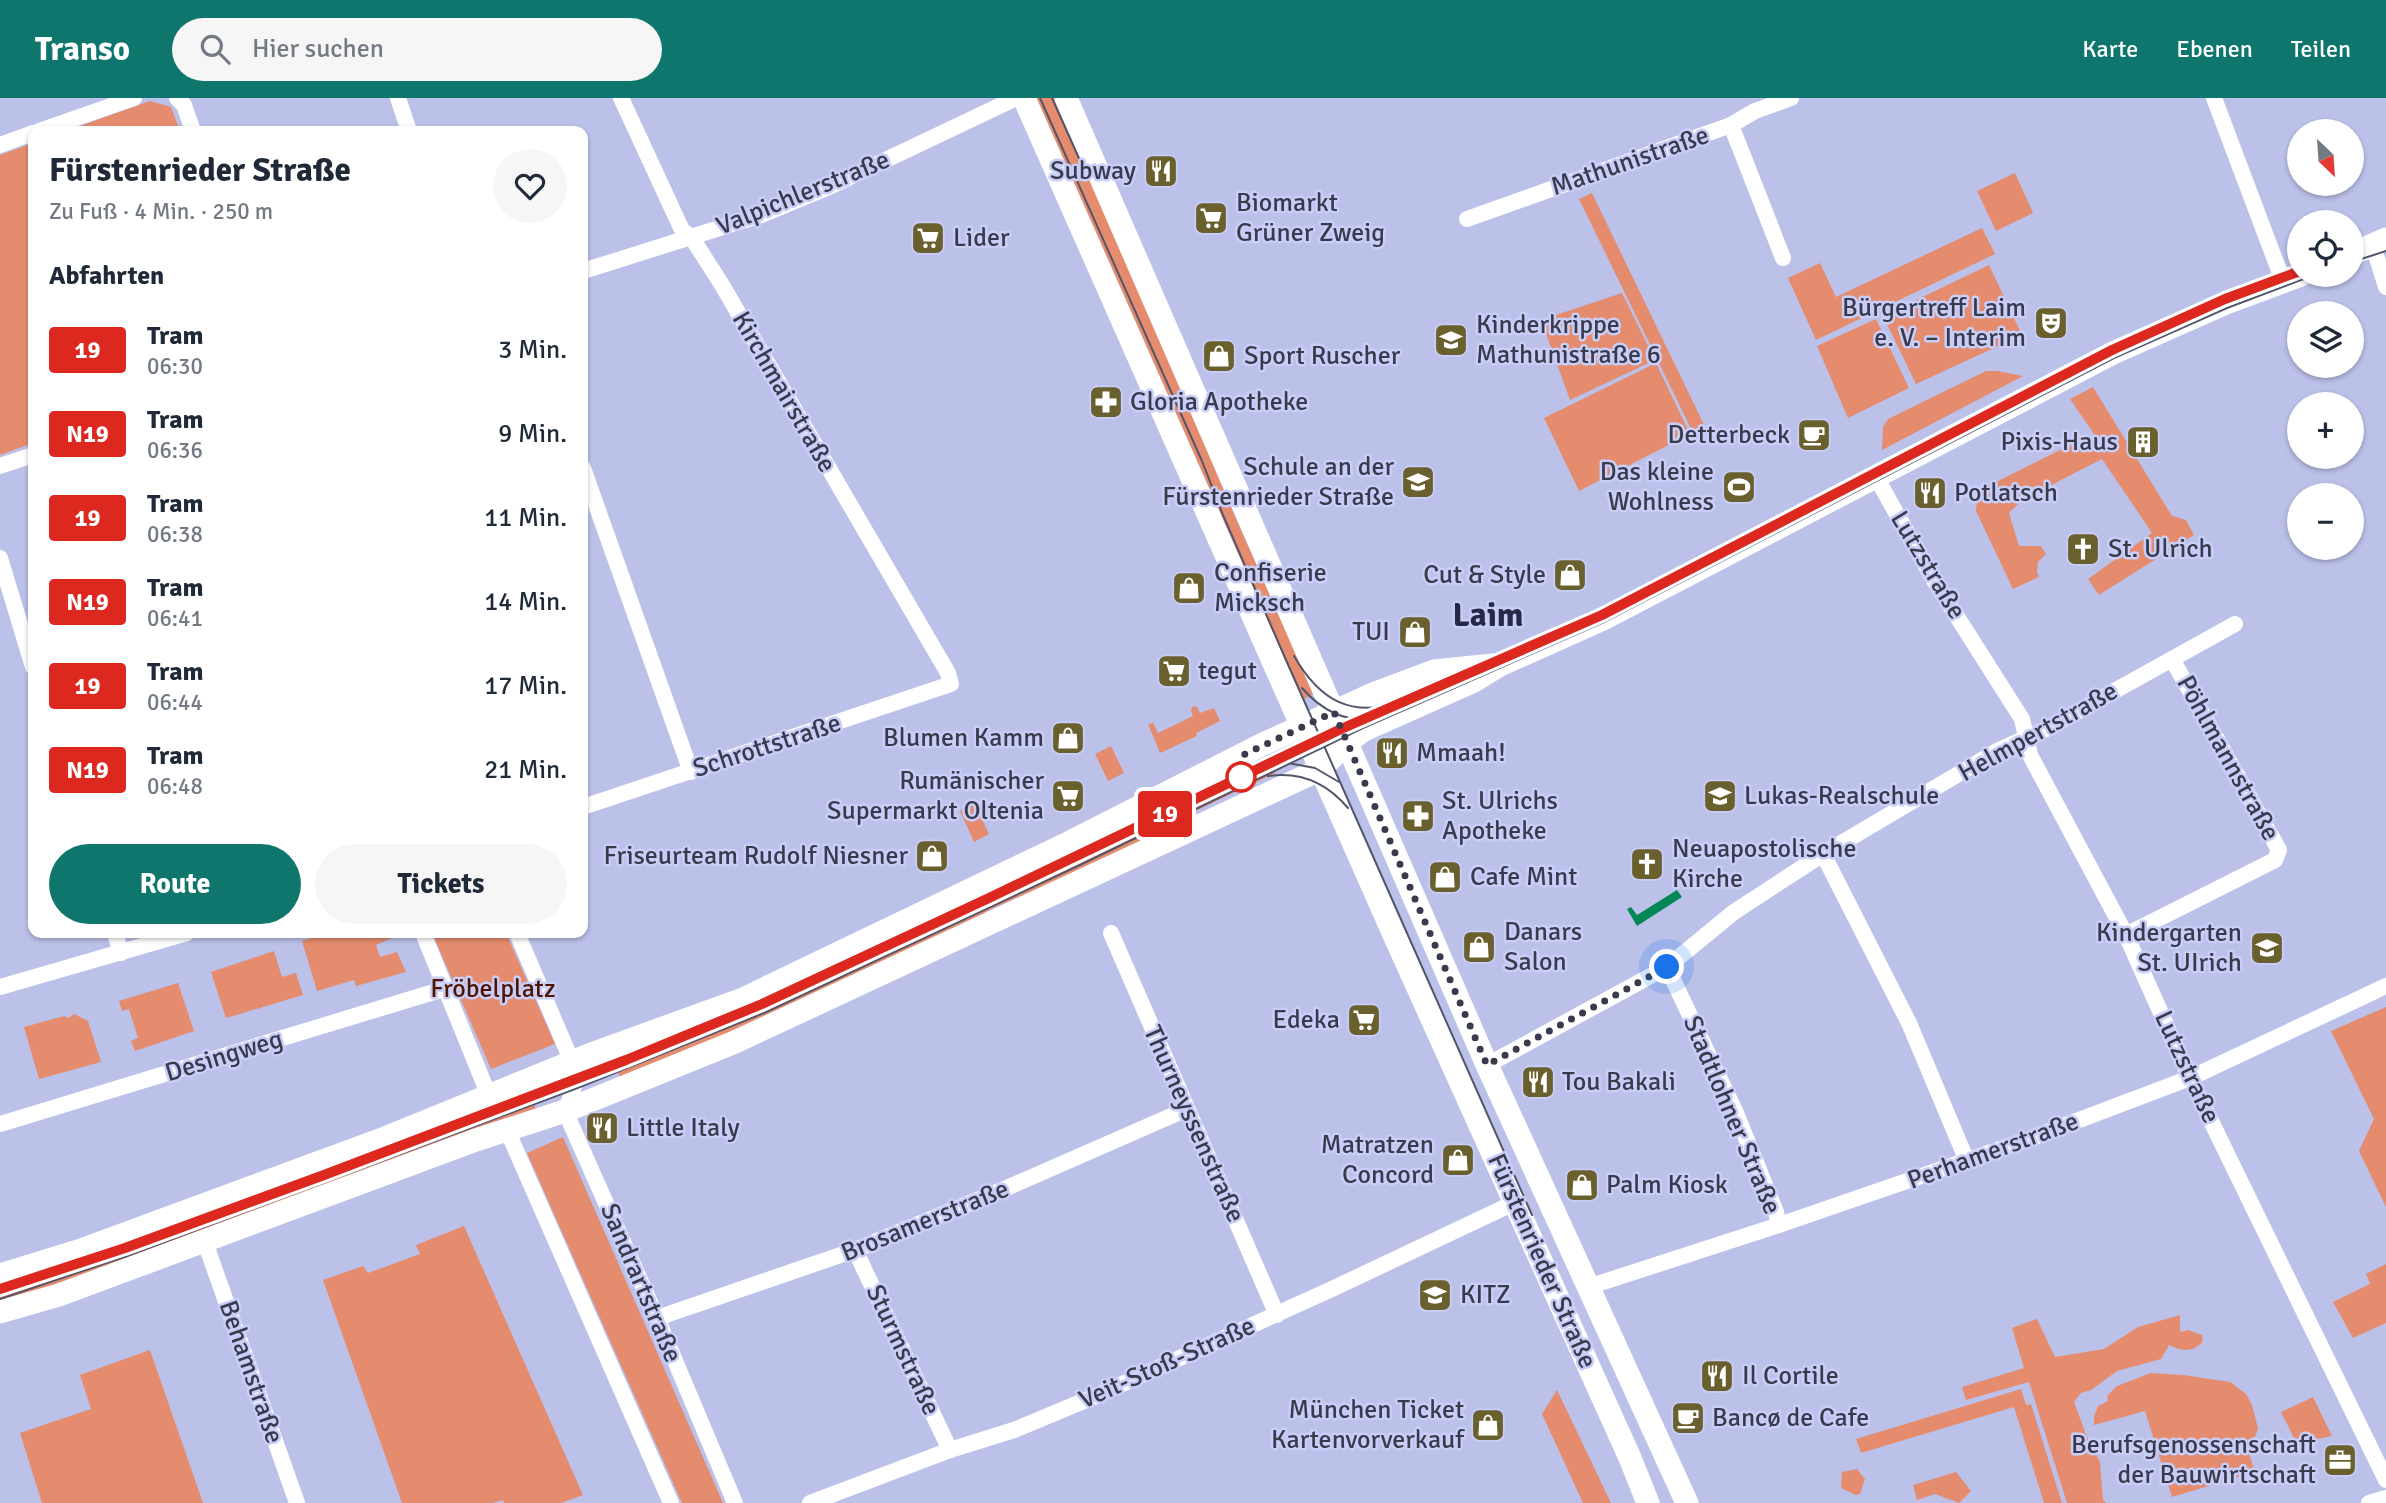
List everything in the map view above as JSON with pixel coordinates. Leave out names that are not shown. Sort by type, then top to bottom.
[{"type":"main road","name":"Fürstenrieder Straße","points":[[1024,98],[1648,1503]]},
{"type":"main road","name":"Fürstenrieder Straße","points":[[1066,98],[1487,1065],[1687,1503]]},
{"type":"main road","points":[[2364,253],[2383,251]]},
{"type":"main road","points":[[2364,258],[2383,251]]},
{"type":"main road","points":[[0,1312],[59,1295],[565,1111],[736,1042],[1321,769],[1346,743],[1364,730],[1603,619],[2113,353],[2226,303],[2287,280]]},
{"type":"main road","points":[[0,1275],[81,1250],[385,1138],[572,1062],[743,999],[1070,842],[1302,726],[1406,680],[1434,671],[1500,665]]},
{"type":"street","points":[[53,126],[134,98]]},
{"type":"street","points":[[177,98],[184,105],[191,126]]},
{"type":"street","points":[[398,98],[407,126]]},
{"type":"street","name":"Kirchmairstraße","points":[[621,98],[682,230],[692,238],[727,293],[948,673],[951,684]]},
{"type":"street","name":"Mathunistraße","points":[[1467,219],[1731,125],[1753,105],[1791,98]]},
{"type":"street","points":[[2214,98],[2287,266]]},
{"type":"street","name":"Valpichlerstraße","points":[[588,269],[761,215],[831,186],[1009,102]]},
{"type":"street","points":[[1731,125],[1783,258]]},
{"type":"street","points":[[0,145],[28,135]]},
{"type":"street","points":[[2383,251],[2386,287]]},
{"type":"street","points":[[0,466],[28,457]]},
{"type":"street","name":"Lutzstraße","points":[[1876,477],[1935,582],[2022,719],[2030,755],[2126,935],[2190,1077],[2386,1480]]},
{"type":"street","points":[[588,482],[691,772]]},
{"type":"street","points":[[0,558],[28,650]]},
{"type":"street","name":"Helmpertstraße","points":[[1487,1065],[1667,967],[1734,912],[1823,855],[1999,750],[2026,738],[2235,624]]},
{"type":"street","name":"Pöhlmannstraße","points":[[2126,935],[2275,860],[2279,850],[2172,659]]},
{"type":"street","name":"Schrottstraße","points":[[588,805],[951,684]]},
{"type":"street","points":[[1823,855],[1909,1023],[1967,1161]]},
{"type":"street","name":"Thurneyssenstraße","points":[[1111,933],[1277,1315]]},
{"type":"street","points":[[116,938],[121,953]]},
{"type":"street","points":[[0,987],[170,938]]},
{"type":"street","points":[[425,938],[489,1096]]},
{"type":"street","points":[[519,938],[572,1062],[575,1089],[565,1111]]},
{"type":"street","name":"Stadtlohner Straße","points":[[1667,967],[1737,1113],[1779,1225]]},
{"type":"street","name":"Perhamerstraße","points":[[1588,1287],[1967,1161],[2190,1077],[2386,986]]},
{"type":"street","name":"Desingweg","points":[[0,1124],[447,988]]},
{"type":"street","name":"Brosamerstraße","points":[[657,1318],[855,1250],[1002,1191],[1187,1109]]},
{"type":"street","name":"Sandrartstraße","points":[[565,1111],[735,1503]]},
{"type":"street","points":[[507,1130],[671,1503]]},
{"type":"street","name":"Veit-Stoß-Straße","points":[[810,1503],[950,1450],[1014,1430],[1277,1315],[1516,1202]]},
{"type":"street","name":"Behamstraße","points":[[205,1242],[297,1503]]},
{"type":"street","name":"Sturmstraße","points":[[855,1250],[950,1450]]},
{"type":"street","points":[[2370,1503],[2386,1498]]},
{"type":"green space","points":[[1033,98],[1057,98],[1233,512],[1314,694],[1302,700],[1222,517]]},
{"type":"green space","points":[[150,101],[171,107],[178,126],[80,126]]},
{"type":"green space","points":[[28,145],[28,445],[0,455],[0,155]]},
{"type":"green space","points":[[2015,173],[2033,213],[1996,231],[1977,191]]},
{"type":"green space","points":[[1592,193],[1708,433],[1696,439],[1579,199]]},
{"type":"green space","points":[[1982,228],[1995,254],[1816,340],[1788,278],[1820,263],[1836,297]]},
{"type":"green space","points":[[1989,265],[2022,335],[1916,384],[1883,316]]},
{"type":"green space","points":[[1622,293],[1655,360],[1570,400],[1541,320]]},
{"type":"green space","points":[[1876,319],[1909,388],[1848,418],[1817,346]]},
{"type":"green space","points":[[1656,363],[1690,434],[1579,491],[1544,418]]},
{"type":"green space","points":[[1986,371],[2023,376],[1882,450],[1883,427],[1888,419]]},
{"type":"green space","points":[[2093,387],[2172,516],[2186,520],[2194,535],[2099,595],[2088,579],[2152,533],[2102,459],[2022,500],[2009,513],[2019,546],[2041,546],[2046,554],[2038,562],[2039,577],[2013,589],[1976,511],[1978,491],[2066,447],[2096,437],[2070,399]]},
{"type":"green space","points":[[1193,706],[1197,707],[1200,713],[1214,708],[1220,721],[1196,733],[1197,736],[1160,753],[1148,724],[1153,723],[1158,733],[1193,716]]},
{"type":"green space","points":[[1111,746],[1124,773],[1108,781],[1095,754]]},
{"type":"green space","points":[[1270,761],[1275,773],[1172,822],[1175,829],[991,909],[982,917],[622,1082],[612,1056],[964,901],[968,905],[988,895],[986,891],[1163,803],[1167,809]]},
{"type":"green space","points":[[975,804],[989,834],[974,842],[960,811]]},
{"type":"green space","points":[[312,938],[392,938],[376,945],[380,957],[397,952],[406,972],[356,986],[354,980],[317,991],[302,941]]},
{"type":"green space","name":"Fröbelplatz","points":[[434,938],[508,938],[555,1044],[491,1069]]},
{"type":"green space","points":[[274,951],[282,977],[296,973],[303,995],[226,1018],[211,972]]},
{"type":"green space","points":[[178,983],[194,1031],[135,1051],[131,1041],[138,1038],[129,1009],[122,1011],[119,1001]]},
{"type":"green space","points":[[2386,1007],[2386,1207],[2359,1151],[2374,1119],[2331,1031]]},
{"type":"green space","points":[[74,1014],[88,1021],[101,1062],[39,1079],[24,1027],[64,1016],[69,1018]]},
{"type":"green space","points":[[528,1090],[537,1111],[105,1268],[0,1303],[0,1285]]},
{"type":"green space","points":[[563,1137],[723,1503],[682,1503],[527,1153]]},
{"type":"green space","points":[[464,1226],[583,1495],[561,1503],[504,1503],[503,1500],[493,1503],[402,1503],[323,1280],[363,1266],[368,1273],[420,1254],[416,1245]]},
{"type":"green space","points":[[2386,1264],[2386,1323],[2353,1338],[2333,1302],[2370,1284],[2366,1274]]},
{"type":"green space","points":[[2180,1315],[2180,1332],[2188,1330],[2202,1335],[2203,1341],[2196,1348],[2178,1349],[2169,1345],[2161,1359],[2117,1371],[2091,1390],[2081,1393],[2074,1402],[2100,1462],[2103,1500],[2106,1503],[2067,1503],[2029,1382],[1966,1400],[1962,1387],[2024,1368],[2012,1328],[2037,1319],[2055,1357],[2104,1349],[2138,1327]]},
{"type":"green space","points":[[150,1350],[203,1503],[42,1503],[20,1433],[91,1409],[80,1375]]},
{"type":"green space","points":[[2151,1373],[2230,1382],[2246,1394],[2258,1428],[2249,1454],[2255,1472],[2172,1497],[2145,1411],[2094,1425],[2098,1406],[2108,1401],[2107,1396],[2117,1386]]},
{"type":"green space","points":[[2021,1389],[2026,1405],[2031,1404],[2062,1503],[2044,1503],[2014,1407],[1861,1453],[1856,1439]]},
{"type":"green space","points":[[1557,1390],[1611,1503],[1583,1503],[1542,1414]]},
{"type":"green space","points":[[2313,1397],[2332,1436],[2307,1441],[2299,1448],[2281,1412]]},
{"type":"green space","points":[[1857,1469],[1865,1479],[1860,1494],[1856,1495],[1841,1488],[1842,1472]]},
{"type":"green space","points":[[1956,1472],[1971,1491],[1959,1503],[1935,1494],[1917,1500],[1913,1485]]},
{"type":"shaded area","points":[[1677,890],[1682,897],[1637,926],[1627,909],[1631,907],[1637,915]]},
{"type":"tram line","points":[[1040,98],[1532,1215]]},
{"type":"tram line","points":[[1052,98],[1082,165]]},
{"type":"tram line","points":[[2364,258],[2386,251]]},
{"type":"tram line","name":"19","points":[[0,1289],[52,1274],[324,1175],[678,1040],[762,1004],[1341,729],[1602,615],[2112,350],[2225,299],[2287,275]]},
{"type":"tram line","points":[[0,1299],[127,1256],[575,1089],[764,1013],[1080,865],[1363,728],[1604,622],[2114,358],[2227,308],[2287,285]]},
{"type":"tram line","points":[[1294,656],[1315,684],[1326,695],[1339,702],[1367,708],[1402,702]]},
{"type":"tram line","points":[[1302,688],[1335,714],[1355,719],[1376,718]]},
{"type":"tram line","points":[[1288,763],[1315,768],[1339,782]]},
{"type":"tram line","points":[[1268,776],[1291,775],[1313,781],[1331,792],[1348,808]]},
{"type":"place","name":"Subway","points":[[1161,171]]},
{"type":"place","name":"Biomarkt Grüner Zweig","points":[[1211,218]]},
{"type":"place","name":"Lider","points":[[928,238]]},
{"type":"place","name":"Bürgertreff Laim e. V. – Interim","points":[[2051,323]]},
{"type":"place","name":"Kinderkrippe Mathunistraße 6","points":[[1451,340]]},
{"type":"place","name":"Sport Ruscher","points":[[1219,356]]},
{"type":"place","name":"Gloria Apotheke","points":[[1106,402]]},
{"type":"place","name":"Detterbeck","points":[[1814,435]]},
{"type":"place","name":"Pixis-Haus","points":[[2143,442]]},
{"type":"place","name":"Schule an der Fürstenrieder Straße","points":[[1418,482]]},
{"type":"place","name":"Das kleine Wohlness","points":[[1739,487]]},
{"type":"place","name":"Potlatsch","points":[[1930,493]]},
{"type":"place","name":"St. Ulrich","points":[[2083,549]]},
{"type":"place","name":"Cut & Style","points":[[1570,575]]},
{"type":"place","name":"Confiserie Micksch","points":[[1189,588]]},
{"type":"place","name":"TUI","points":[[1415,632]]},
{"type":"place","name":"tegut","points":[[1174,671]]},
{"type":"place","name":"Blumen Kamm","points":[[1068,738]]},
{"type":"place","name":"Mmaah!","points":[[1392,753]]},
{"type":"place","name":"Rumänischer Supermarkt Oltenia","points":[[1068,796]]},
{"type":"place","name":"Lukas-Realschule","points":[[1720,796]]},
{"type":"place","name":"St. Ulrichs Apotheke","points":[[1418,816]]},
{"type":"place","name":"Friseurteam Rudolf Niesner","points":[[932,856]]},
{"type":"place","name":"Neuapostolische Kirche","points":[[1647,864]]},
{"type":"place","name":"Cafe Mint","points":[[1445,877]]},
{"type":"place","name":"Danars Salon","points":[[1479,947]]},
{"type":"place","name":"Kindergarten St. UIrich","points":[[2267,948]]},
{"type":"place","name":"Edeka","points":[[1364,1020]]},
{"type":"place","name":"Tou Bakali","points":[[1538,1082]]},
{"type":"place","name":"Little Italy","points":[[602,1128]]},
{"type":"place","name":"Matratzen Concord","points":[[1458,1160]]},
{"type":"place","name":"Palm Kiosk","points":[[1582,1185]]},
{"type":"place","name":"KITZ","points":[[1435,1295]]},
{"type":"place","name":"Il Cortile","points":[[1717,1376]]},
{"type":"place","name":"Bancø de Cafe","points":[[1688,1418]]},
{"type":"place","name":"München Ticket Kartenvorverkauf","points":[[1488,1425]]},
{"type":"place","name":"Berufsgenossenschaft der Bauwirtschaft","points":[[2340,1460]]},
{"type":"district","name":"Laim","points":[[1488,615]]},
{"type":"route","points":[[1241,777],[1241,756],[1334,712],[1487,1065],[1667,967]]}]
